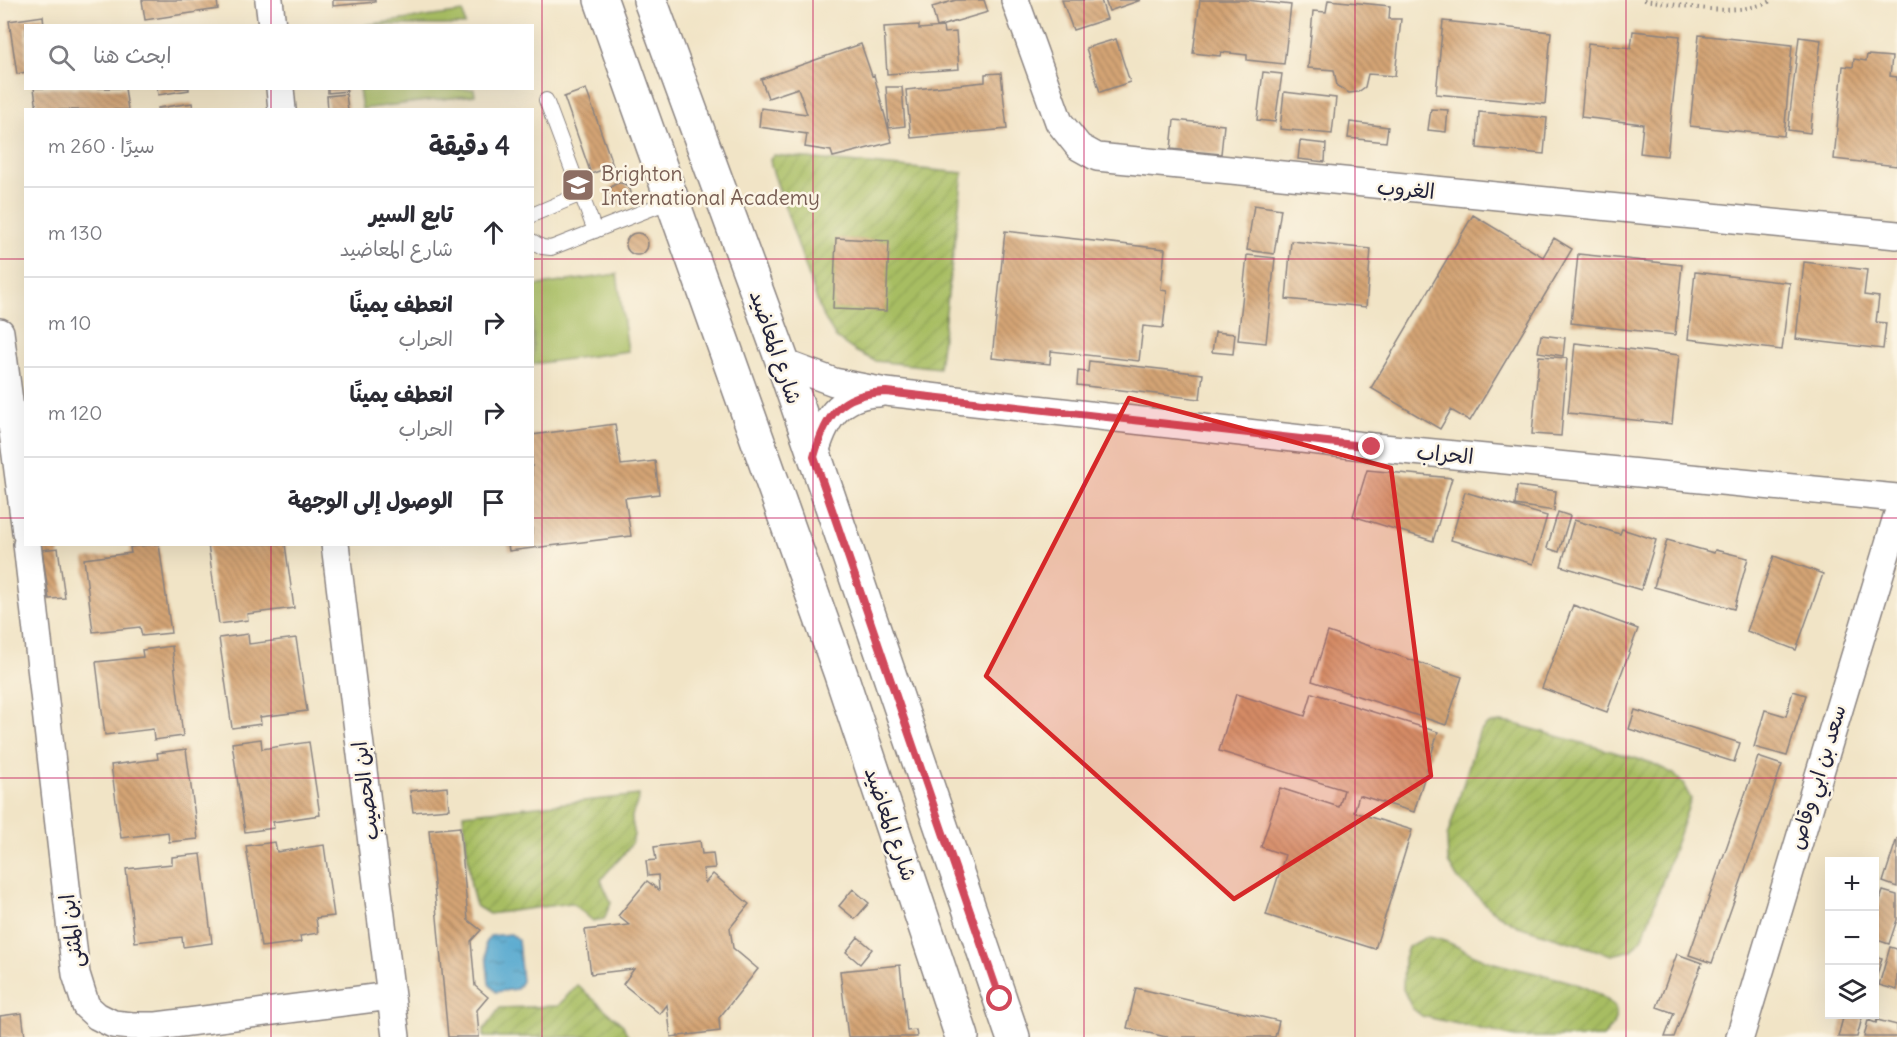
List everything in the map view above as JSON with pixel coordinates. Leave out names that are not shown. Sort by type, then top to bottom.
[{"type":"street","points":[[269,0],[272,24]]},
{"type":"street","name":"شارع المعاضيد","points":[[601,0],[840,672],[962,1037]]},
{"type":"street","name":"شارع المعاضيد","points":[[650,0],[783,363],[1013,1037]]},
{"type":"street","name":"الغروب","points":[[1015,0],[1059,122],[1079,147],[1097,157],[1897,235]]},
{"type":"street","points":[[280,90],[282,108]]},
{"type":"street","points":[[0,332],[20,427],[24,497]]},
{"type":"street","name":"الحراب","points":[[783,363],[834,382],[886,392],[1360,446],[1897,498]]},
{"type":"street","name":"الحراب","points":[[814,457],[822,428],[831,414],[861,395],[886,392]]},
{"type":"street","name":"سعد بن ابي وقاص","points":[[1740,1037],[1897,517]]},
{"type":"street","name":"ابن المثنى","points":[[27,546],[76,974],[86,1006],[113,1024],[157,1026],[390,996]]},
{"type":"street","name":"ابن الحصيب","points":[[335,546],[396,1037]]},
{"type":"lane","points":[[546,100],[595,231]]},
{"type":"lane","points":[[534,214],[581,194]]},
{"type":"lane","points":[[534,242],[542,247],[551,248],[673,200]]},
{"type":"path","points":[[1644,0],[1740,11],[1759,7],[1773,0]]},
{"type":"highlighted area","points":[[1129,398],[1391,468],[1431,776],[1234,899],[986,676]]},
{"type":"green space","points":[[463,12],[465,24],[373,24]]},
{"type":"green space","points":[[359,90],[474,90],[475,95],[370,108],[362,108]]},
{"type":"green space","points":[[774,155],[963,173],[939,368],[875,361],[836,338],[821,312],[771,166],[770,158]]},
{"type":"green space","points":[[617,274],[628,351],[534,364],[534,286]]},
{"type":"green space","points":[[1500,722],[1515,724],[1652,763],[1674,774],[1683,784],[1691,799],[1643,937],[1632,950],[1612,955],[1518,926],[1494,912],[1457,878],[1448,862],[1447,837],[1479,733],[1488,724]]},
{"type":"green space","points":[[639,795],[632,816],[633,841],[601,880],[611,902],[604,919],[593,921],[572,903],[489,914],[476,906],[471,887],[463,814]]},
{"type":"green space","points":[[1427,937],[1452,944],[1491,962],[1557,978],[1590,989],[1615,1007],[1614,1023],[1603,1037],[1516,1037],[1422,1016],[1412,1008],[1403,989],[1404,958],[1408,947]]},
{"type":"green space","points":[[577,985],[623,1025],[628,1037],[484,1037],[484,1029],[500,1008],[558,1006]]},
{"type":"water","points":[[511,934],[518,940],[522,981],[517,989],[496,992],[489,984],[485,943],[490,936]]},
{"type":"building","points":[[142,0],[217,0],[218,9],[145,20]]},
{"type":"building","points":[[333,0],[375,0],[375,2],[333,6]]},
{"type":"building","points":[[956,0],[984,0],[988,12],[937,27],[932,7]]},
{"type":"building","points":[[1062,0],[1101,0],[1107,19],[1073,30]]},
{"type":"building","points":[[1105,0],[1141,0],[1109,11]]},
{"type":"building","points":[[1200,0],[1247,0],[1291,5],[1284,64],[1247,60],[1247,55],[1221,52],[1220,56],[1193,53]]},
{"type":"building","points":[[1328,0],[1390,6],[1389,19],[1401,19],[1395,76],[1368,74],[1365,87],[1358,92],[1349,93],[1337,86],[1334,70],[1308,68],[1313,11],[1326,12]]},
{"type":"building","points":[[43,16],[44,24],[24,24],[24,72],[17,74],[9,21]]},
{"type":"building","points":[[1443,21],[1551,32],[1545,104],[1436,94]]},
{"type":"building","points":[[919,25],[919,29],[943,27],[944,33],[956,32],[959,69],[887,74],[884,27]]},
{"type":"building","points":[[1633,31],[1680,36],[1667,156],[1640,153],[1643,124],[1581,117],[1588,43],[1631,48]]},
{"type":"building","points":[[1699,35],[1792,45],[1784,136],[1690,126]]},
{"type":"building","points":[[1799,37],[1821,40],[1810,133],[1788,130]]},
{"type":"building","points":[[1116,39],[1130,82],[1100,92],[1086,48]]},
{"type":"building","points":[[861,44],[872,76],[874,75],[892,142],[833,157],[831,151],[805,147],[807,134],[759,127],[761,108],[807,114],[798,88],[768,98],[761,79]]},
{"type":"building","points":[[1867,55],[1892,57],[1890,76],[1897,77],[1897,166],[1834,159],[1843,66],[1853,67],[1854,59],[1866,61]]},
{"type":"building","points":[[1263,72],[1282,74],[1275,122],[1257,120]]},
{"type":"building","points":[[1001,73],[1007,129],[911,138],[906,90],[985,82],[985,74]]},
{"type":"building","points":[[886,87],[902,87],[905,126],[889,128]]},
{"type":"building","points":[[586,89],[613,166],[591,174],[564,97]]},
{"type":"building","points":[[34,90],[125,90],[128,108],[37,108]]},
{"type":"building","points":[[157,90],[189,90],[158,95]]},
{"type":"building","points":[[328,90],[347,91],[328,93]]},
{"type":"building","points":[[1284,92],[1336,98],[1332,134],[1280,129]]},
{"type":"building","points":[[346,94],[348,108],[328,108],[327,96]]},
{"type":"building","points":[[192,103],[193,108],[158,108]]},
{"type":"building","points":[[1431,109],[1448,110],[1446,132],[1428,130]]},
{"type":"building","points":[[1479,112],[1547,118],[1544,154],[1477,148]]},
{"type":"building","points":[[1174,120],[1224,125],[1221,154],[1171,149]]},
{"type":"building","points":[[1350,122],[1388,127],[1386,142],[1348,138]]},
{"type":"building","points":[[1300,141],[1326,144],[1325,162],[1298,159]]},
{"type":"building","points":[[620,183],[630,190],[631,194],[624,204],[620,205],[610,198],[609,194],[616,184]]},
{"type":"building","points":[[1254,205],[1281,209],[1274,254],[1247,250]]},
{"type":"building","points":[[1473,215],[1543,257],[1554,238],[1572,249],[1470,421],[1451,410],[1440,429],[1371,388]]},
{"type":"building","points":[[1005,231],[1165,249],[1161,290],[1167,291],[1163,328],[1143,326],[1139,361],[1051,351],[1050,364],[992,358]]},
{"type":"building","points":[[637,233],[647,240],[648,244],[641,254],[637,255],[627,248],[626,244],[633,234]]},
{"type":"building","points":[[836,238],[889,241],[886,311],[833,309]]},
{"type":"building","points":[[1291,241],[1371,249],[1366,307],[1286,299]]},
{"type":"building","points":[[1578,254],[1682,265],[1675,335],[1571,323]]},
{"type":"building","points":[[1247,255],[1275,258],[1266,343],[1238,340]]},
{"type":"building","points":[[1804,262],[1867,270],[1864,295],[1879,297],[1876,322],[1886,323],[1883,349],[1796,339]]},
{"type":"building","points":[[1695,272],[1790,283],[1782,350],[1688,339]]},
{"type":"building","points":[[1215,332],[1235,334],[1233,354],[1212,352]]},
{"type":"building","points":[[1541,335],[1565,338],[1563,356],[1538,352]]},
{"type":"building","points":[[1575,343],[1679,355],[1672,424],[1568,413]]},
{"type":"building","points":[[1539,356],[1567,358],[1561,436],[1532,434]]},
{"type":"building","points":[[1089,361],[1203,374],[1200,399],[1077,385],[1078,371],[1088,372]]},
{"type":"building","points":[[615,424],[621,465],[655,461],[659,494],[625,498],[631,536],[509,551],[508,546],[534,546],[534,435]]},
{"type":"building","points":[[1367,470],[1452,478],[1433,541],[1353,516]]},
{"type":"building","points":[[1517,486],[1556,491],[1554,511],[1515,505]]},
{"type":"building","points":[[1465,492],[1547,516],[1533,564],[1451,540]]},
{"type":"building","points":[[1558,512],[1570,516],[1559,552],[1547,548]]},
{"type":"building","points":[[1574,520],[1620,534],[1622,529],[1656,540],[1641,590],[1561,566]]},
{"type":"building","points":[[1667,540],[1714,553],[1715,550],[1748,558],[1734,609],[1654,587]]},
{"type":"building","points":[[159,546],[171,633],[142,636],[140,627],[93,632],[84,559],[131,553],[130,547]]},
{"type":"building","points":[[208,546],[285,546],[294,608],[247,614],[248,620],[219,624]]},
{"type":"building","points":[[58,548],[65,598],[49,599],[42,550]]},
{"type":"building","points":[[1774,556],[1823,574],[1796,650],[1747,631]]},
{"type":"building","points":[[1573,605],[1638,629],[1607,712],[1542,688]]},
{"type":"building","points":[[1328,632],[1462,677],[1446,725],[1312,681]]},
{"type":"building","points":[[248,634],[249,644],[296,638],[307,711],[260,717],[261,724],[232,728],[219,638]]},
{"type":"building","points":[[172,646],[183,736],[154,740],[153,729],[105,735],[96,662],[143,657],[142,650]]},
{"type":"building","points":[[1793,691],[1806,695],[1787,756],[1754,747],[1765,710],[1786,716]]},
{"type":"building","points":[[1312,693],[1438,732],[1414,812],[1359,795],[1354,812],[1412,830],[1375,949],[1266,915],[1285,855],[1261,847],[1280,788],[1339,807],[1344,790],[1219,751],[1236,694],[1305,716]]},
{"type":"building","points":[[1635,710],[1740,743],[1734,762],[1629,729]]},
{"type":"building","points":[[261,739],[262,749],[309,742],[320,815],[273,822],[274,828],[245,832],[232,743]]},
{"type":"building","points":[[186,749],[198,839],[169,842],[168,832],[121,838],[111,765],[158,759],[157,753]]},
{"type":"building","points":[[1758,757],[1782,765],[1712,963],[1689,955]]},
{"type":"building","points":[[447,787],[449,809],[413,812],[410,791]]},
{"type":"building","points":[[460,827],[468,920],[481,930],[471,941],[475,986],[488,997],[477,1010],[479,1037],[448,1037],[429,830]]},
{"type":"building","points":[[1897,838],[1897,887],[1883,882]]},
{"type":"building","points":[[700,841],[702,854],[713,853],[715,868],[703,869],[705,883],[713,874],[749,904],[730,928],[733,948],[758,969],[719,1018],[720,1031],[671,1037],[667,1005],[660,1014],[623,984],[634,969],[591,974],[585,930],[629,925],[618,916],[647,881],[659,890],[658,875],[648,876],[646,861],[656,860],[654,847]]},
{"type":"building","points":[[275,842],[277,852],[324,845],[334,916],[316,918],[318,933],[300,936],[301,942],[261,947],[246,846]]},
{"type":"building","points":[[201,854],[212,943],[183,947],[182,937],[135,942],[126,869],[172,864],[172,857]]},
{"type":"building","points":[[853,889],[869,903],[855,919],[839,906]]},
{"type":"building","points":[[1883,891],[1897,895],[1897,920],[1889,944],[1879,941],[1879,903]]},
{"type":"building","points":[[858,937],[872,949],[860,964],[846,952]]},
{"type":"building","points":[[1890,947],[1897,949],[1897,990],[1879,985]]},
{"type":"building","points":[[1677,954],[1702,963],[1674,1037],[1665,1037],[1674,1013],[1657,1007]]},
{"type":"building","points":[[900,965],[907,1031],[916,1030],[917,1037],[848,1037],[840,971]]},
{"type":"building","points":[[1136,988],[1279,1021],[1275,1037],[1166,1037],[1127,1028]]},
{"type":"building","points":[[22,1013],[25,1037],[0,1037],[0,1016]]},
{"type":"building","points":[[1843,1019],[1862,1019],[1857,1037],[1838,1037]]},
{"type":"building","points":[[1868,1020],[1897,1025],[1897,1037],[1864,1037]]},
{"type":"place","name":"Brighton International Academy","points":[[578,185]]},
{"type":"route","points":[[1000,999],[814,457],[822,428],[831,414],[861,395],[886,392],[1372,447]]}]
